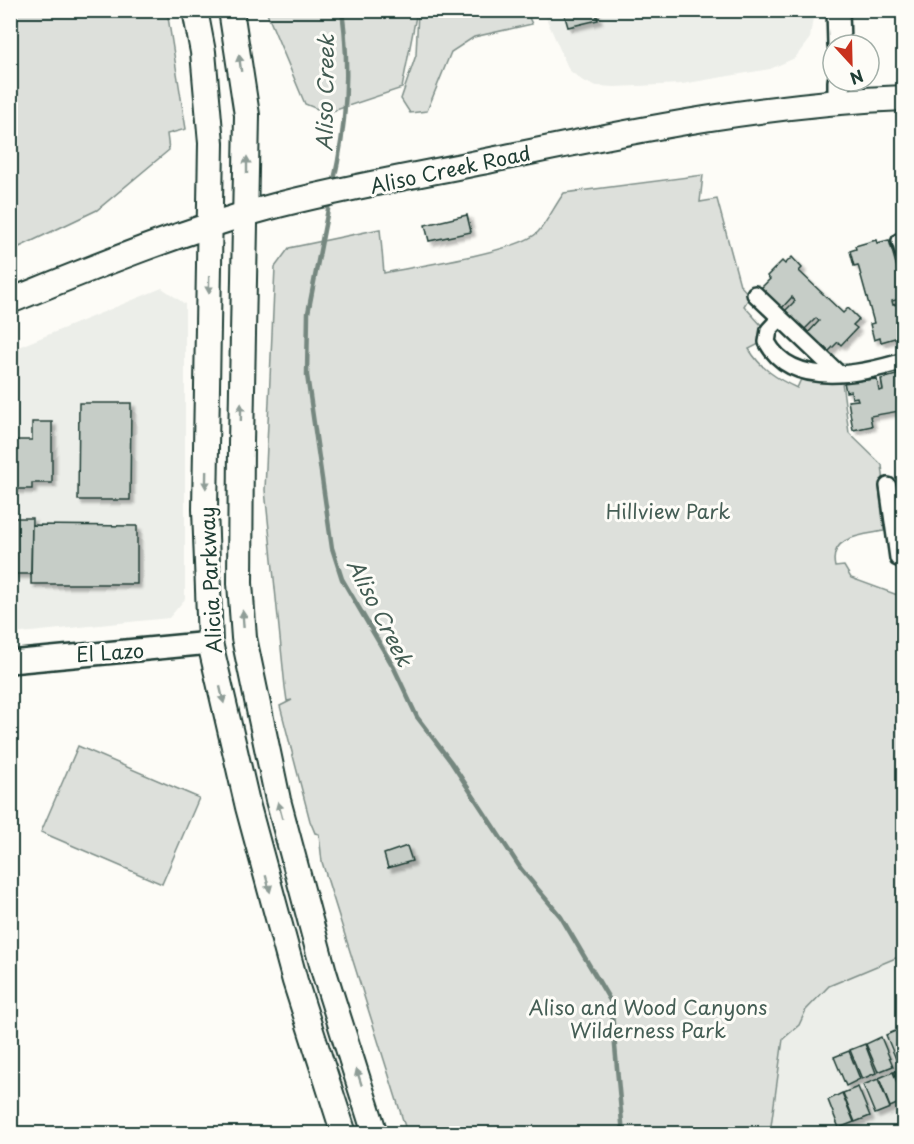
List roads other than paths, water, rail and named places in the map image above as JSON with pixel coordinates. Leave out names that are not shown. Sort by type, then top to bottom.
[{"type":"main road","name":"Alicia Parkway","points":[[195,10],[203,52],[211,143],[205,508],[210,643],[248,807],[292,970],[344,1134]]},
{"type":"main road","name":"Alicia Parkway","points":[[231,10],[247,115],[257,211],[241,456],[240,584],[244,638],[278,800],[324,972],[375,1134]]},
{"type":"main road","name":"Aliso Creek Road","points":[[10,301],[105,261],[257,211],[829,93]]},
{"type":"main road","name":"Aliso Creek Road","points":[[857,93],[903,98]]},
{"type":"street","points":[[838,10],[839,33]]},
{"type":"street","points":[[755,294],[838,373]]},
{"type":"street","points":[[780,318],[769,330],[767,342],[770,348],[787,363],[800,370],[814,374],[838,373],[903,361]]},
{"type":"street","points":[[888,486],[898,558],[903,560]]},
{"type":"street","name":"El Lazo","points":[[10,662],[210,643]]},
{"type":"waterway","name":"Aliso Creek","points":[[333,185],[344,120],[346,54],[342,10]]},
{"type":"waterway","name":"Aliso Creek","points":[[330,199],[308,313],[307,375],[332,548],[342,579],[394,668],[417,717],[451,762],[521,869],[561,917],[611,1002],[623,1134]]},
{"type":"park label","name":"Hillview Park","points":[[668,511]]},
{"type":"park label","name":"Aliso and Wood Canyons Wilderness Park","points":[[648,1018]]}]
